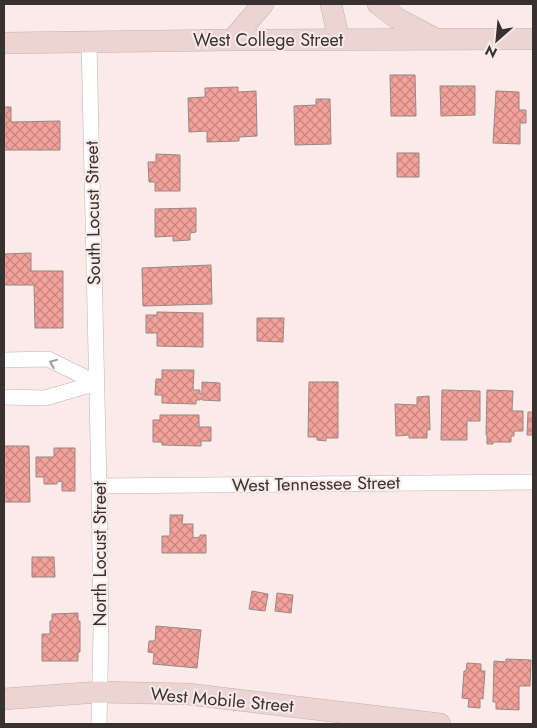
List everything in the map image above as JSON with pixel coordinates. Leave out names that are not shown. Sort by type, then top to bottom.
[{"type":"street","points":[[232,40],[263,4]]},
{"type":"street","points":[[331,4],[340,40]]},
{"type":"street","points":[[378,4],[398,19],[434,38]]},
{"type":"street","name":"West College Street","points":[[4,42],[434,38],[533,39]]},
{"type":"street","name":"South Locust Street","points":[[89,42],[97,383]]},
{"type":"street","points":[[4,360],[48,360],[97,383]]},
{"type":"street","points":[[4,397],[45,398],[97,383]]},
{"type":"street","name":"North Locust Street","points":[[97,383],[101,630],[99,724]]},
{"type":"street","name":"West Tennessee Street","points":[[99,486],[533,482]]},
{"type":"street","name":"West Mobile Street","points":[[4,699],[99,692],[188,694],[439,724]]},
{"type":"building","points":[[390,75],[415,75],[416,116],[391,116]]},
{"type":"building","points":[[440,86],[475,86],[475,115],[441,116]]},
{"type":"building","points":[[238,87],[238,92],[256,91],[257,136],[239,137],[239,141],[207,142],[207,131],[189,132],[188,98],[205,97],[205,88]]},
{"type":"building","points":[[496,91],[519,92],[519,110],[526,110],[526,123],[520,123],[520,144],[493,143]]},
{"type":"building","points":[[316,99],[330,99],[331,144],[295,145],[294,106],[316,105]]},
{"type":"building","points":[[4,107],[11,107],[11,122],[60,121],[60,150],[4,150]]},
{"type":"building","points":[[397,153],[419,153],[419,177],[397,177]]},
{"type":"building","points":[[156,154],[180,155],[180,191],[155,191],[155,182],[149,182],[148,162],[156,162]]},
{"type":"building","points":[[196,208],[196,232],[190,233],[190,240],[173,241],[173,236],[155,237],[155,209]]},
{"type":"building","points":[[31,253],[31,271],[63,271],[63,328],[35,328],[34,285],[4,285],[4,254]]},
{"type":"building","points":[[211,265],[212,304],[143,306],[142,268]]},
{"type":"building","points":[[157,312],[203,313],[203,347],[157,346],[157,333],[146,333],[146,315],[157,315]]},
{"type":"building","points":[[257,318],[284,318],[283,342],[257,341]]},
{"type":"building","points":[[162,370],[194,370],[193,390],[200,390],[200,394],[202,394],[202,382],[220,383],[220,401],[200,399],[196,400],[196,404],[162,403],[162,395],[155,395],[156,379],[162,379]]},
{"type":"building","points":[[309,382],[338,382],[338,438],[326,438],[326,441],[317,440],[317,437],[308,437]]},
{"type":"building","points":[[442,390],[480,391],[480,421],[467,421],[467,440],[441,440]]},
{"type":"building","points":[[487,390],[513,391],[512,411],[523,411],[523,431],[514,431],[514,436],[511,436],[511,442],[487,444]]},
{"type":"building","points":[[429,396],[430,430],[427,430],[427,438],[409,438],[409,435],[396,436],[395,404],[417,405],[417,397]]},
{"type":"building","points":[[528,412],[533,412],[533,435],[527,435]]},
{"type":"building","points":[[160,415],[199,415],[199,427],[211,427],[211,441],[201,441],[201,446],[162,445],[162,442],[153,442],[153,420],[160,420]]},
{"type":"building","points":[[4,446],[29,446],[30,502],[4,502]]},
{"type":"building","points":[[54,448],[75,448],[75,491],[62,491],[62,481],[57,482],[57,484],[44,484],[44,477],[36,477],[36,457],[54,457]]},
{"type":"building","points":[[170,515],[183,515],[182,524],[193,524],[193,538],[206,535],[206,553],[162,553],[162,536],[170,536]]},
{"type":"building","points":[[32,557],[54,557],[55,577],[32,577]]},
{"type":"building","points":[[252,591],[268,594],[265,611],[249,609]]},
{"type":"building","points":[[277,593],[293,595],[291,613],[275,611]]},
{"type":"building","points":[[78,613],[78,621],[80,621],[80,652],[78,652],[78,661],[42,661],[42,634],[50,634],[52,614]]},
{"type":"building","points":[[156,626],[201,630],[197,668],[153,664],[154,653],[148,652],[149,641],[155,641]]},
{"type":"building","points":[[506,659],[531,660],[530,686],[519,686],[519,710],[496,709],[496,702],[493,702],[494,661],[506,662]]},
{"type":"building","points":[[467,663],[481,664],[481,671],[485,671],[483,699],[480,698],[480,708],[468,707],[469,699],[462,698],[464,671],[466,671]]}]
